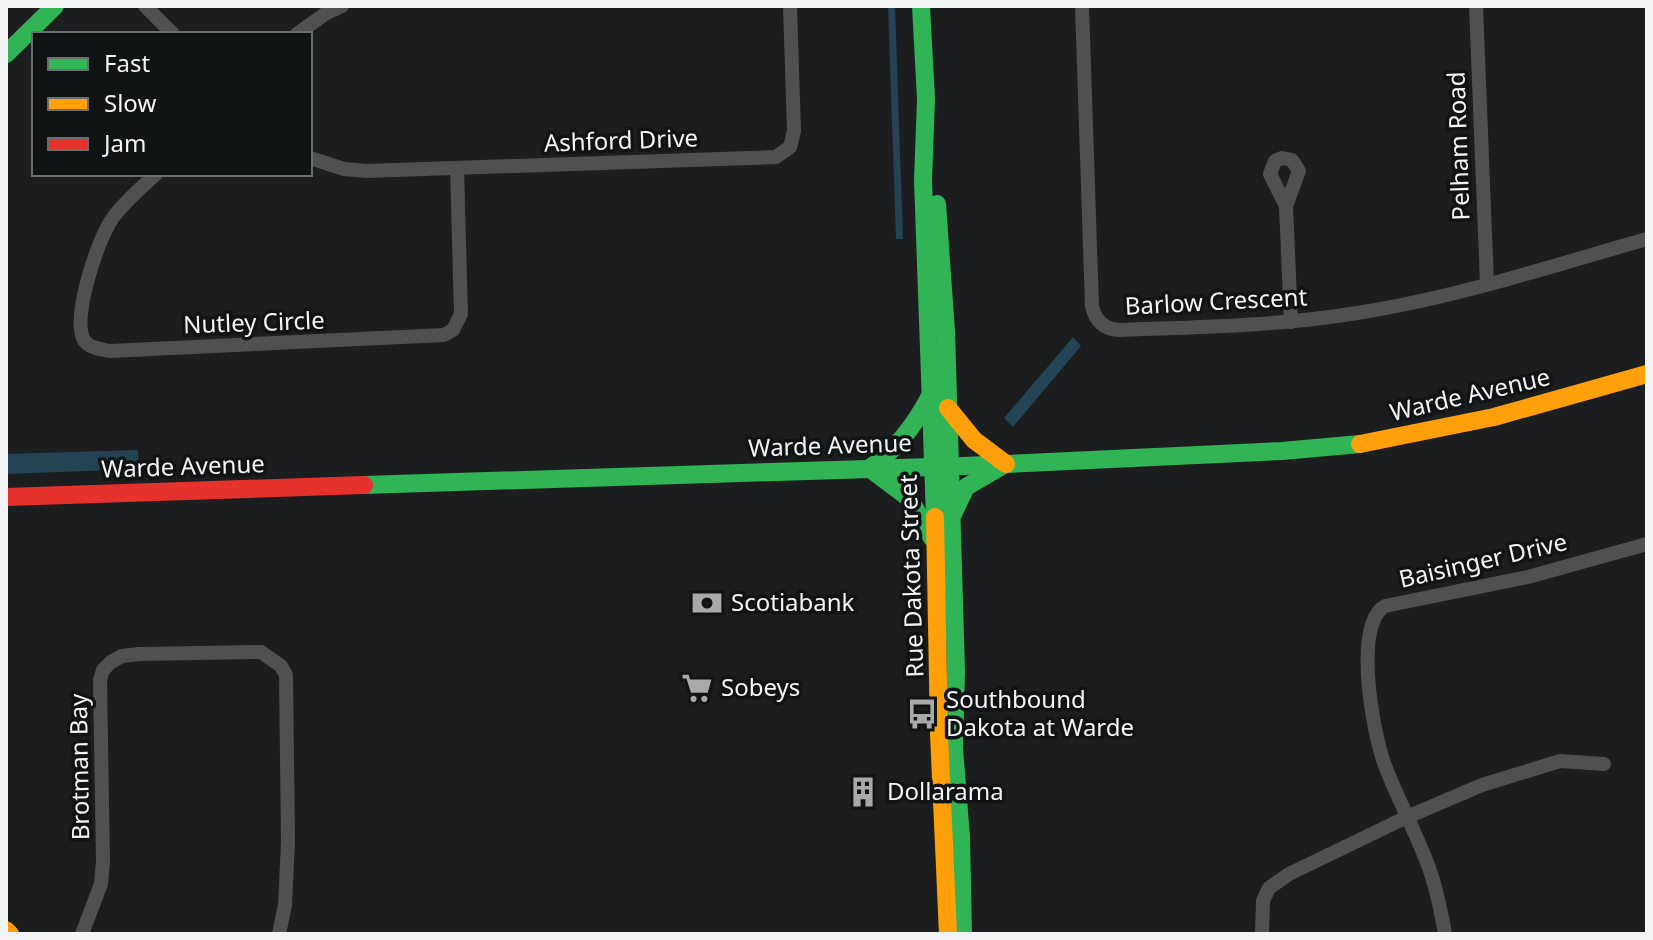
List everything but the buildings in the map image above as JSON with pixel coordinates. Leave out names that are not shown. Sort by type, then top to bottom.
[{"type":"main road","points":[[6,54],[55,6]]},
{"type":"main road","name":"Rue Dakota Street","points":[[921,6],[926,121],[923,180],[931,392],[950,523],[956,671],[954,748],[961,837],[963,934]]},
{"type":"main road","name":"Rue Dakota Street","points":[[926,121],[943,265],[948,408],[936,545],[939,734],[948,934]]},
{"type":"main road","name":"Warde Avenue","points":[[6,497],[1197,457],[1358,444],[1494,417],[1647,374]]},
{"type":"main road","points":[[931,392],[906,437],[869,468],[909,498],[936,545]]},
{"type":"main road","points":[[948,408],[974,442],[1006,464],[966,487],[950,523]]},
{"type":"street","points":[[145,6],[171,32]]},
{"type":"street","points":[[300,32],[342,6]]},
{"type":"street","name":"Ashford Drive","points":[[312,159],[344,169],[776,157],[790,147],[794,131],[790,6]]},
{"type":"street","name":"Barlow Crescent","points":[[1082,6],[1092,306],[1095,317],[1103,326],[1114,330],[1291,322],[1390,307],[1487,284],[1647,239]]},
{"type":"street","name":"Pelham Road","points":[[1476,6],[1487,284]]},
{"type":"street","name":"Nutley Circle","points":[[154,176],[112,219],[95,250],[81,331],[83,340],[89,346],[110,351],[444,335],[453,330],[461,314],[457,168]]},
{"type":"street","points":[[1286,206],[1291,322]]},
{"type":"street","name":"Baisinger Drive","points":[[1445,934],[1436,890],[1382,757],[1370,694],[1373,618],[1380,610],[1395,604],[1528,577],[1647,544]]},
{"type":"street","name":"Brotman Bay","points":[[82,934],[101,884],[103,861],[100,680],[103,670],[122,656],[261,652],[274,658],[286,675],[288,874],[279,934]]},
{"type":"street","points":[[1262,934],[1263,901],[1274,884],[1407,817],[1482,785],[1560,761],[1604,764]]},
{"type":"shaded area","points":[[888,6],[895,6],[903,239],[896,239]]},
{"type":"shaded area","points":[[1073,337],[1081,346],[1013,427],[1004,418]]},
{"type":"shaded area","points":[[138,450],[139,469],[6,474],[6,454]]},
{"type":"traffic: fast","points":[[6,54],[55,6]]},
{"type":"traffic: fast","points":[[921,6],[926,99],[923,180],[935,517]]},
{"type":"traffic: fast","points":[[937,204],[946,331],[956,671],[954,748],[961,837],[963,934]]},
{"type":"traffic: fast","points":[[870,468],[904,436],[930,396]]},
{"type":"traffic: fast","points":[[364,485],[963,466],[1282,451],[1360,444]]},
{"type":"traffic: fast","points":[[953,514],[966,487],[1002,466]]},
{"type":"traffic: fast","points":[[869,468],[909,498],[932,538]]},
{"type":"traffic: slow","points":[[1360,444],[1494,417],[1647,374]]},
{"type":"traffic: slow","points":[[948,408],[974,440],[1006,464]]},
{"type":"traffic: slow","points":[[935,517],[939,734],[948,934]]},
{"type":"traffic: slow","points":[[6,930],[10,934]]},
{"type":"traffic: jam","points":[[6,497],[364,485]]},
{"type":"place","name":"Scotiabank","points":[[707,603]]},
{"type":"place","name":"Sobeys","points":[[697,688]]},
{"type":"place","name":"Southbound Dakota at Warde","points":[[922,714]]},
{"type":"place","name":"Dollarama","points":[[863,792]]}]
